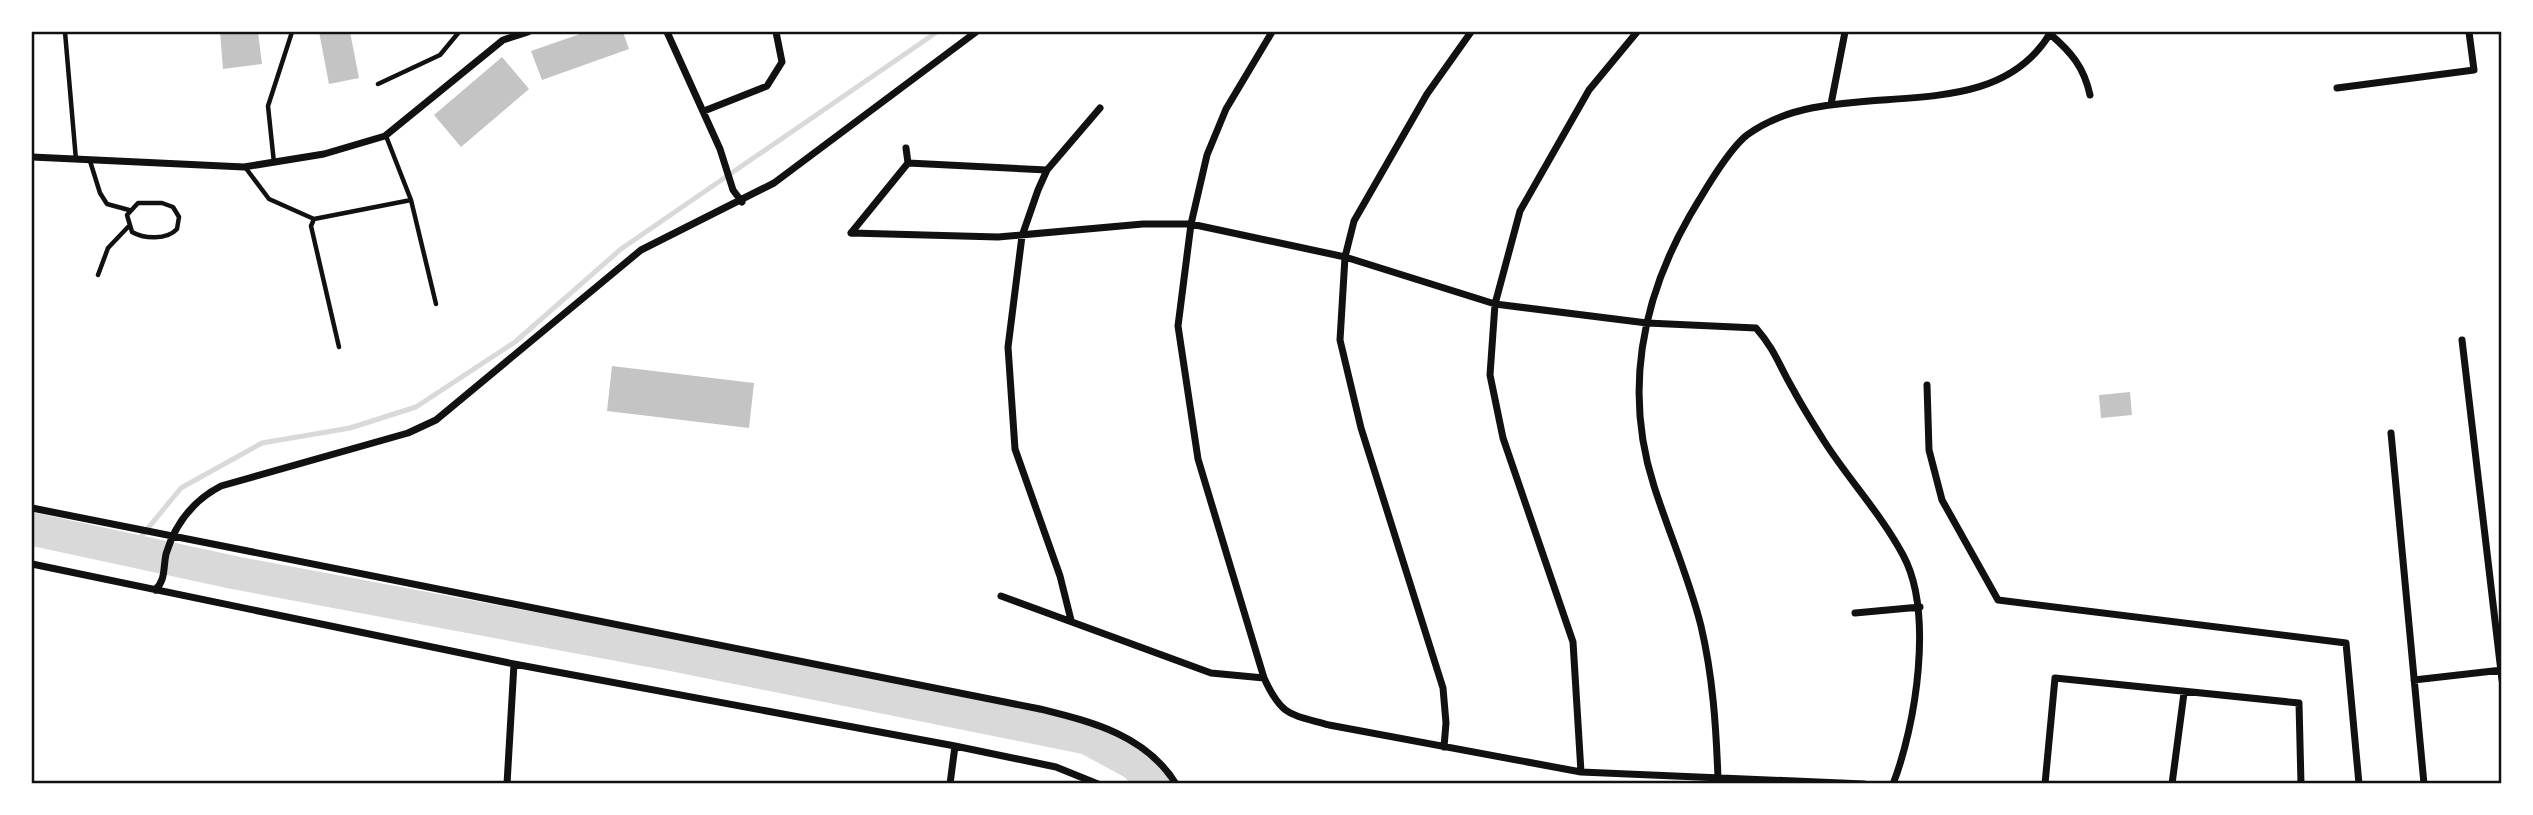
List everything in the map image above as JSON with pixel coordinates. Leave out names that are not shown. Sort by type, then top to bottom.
[{"type":"street","points":[[32,157],[244,167],[324,154],[385,136],[503,40],[528,32]]},
{"type":"street","points":[[667,32],[720,149],[733,190],[742,202]]},
{"type":"street","points":[[704,111],[767,86],[782,62],[776,32]]},
{"type":"street","points":[[155,590],[162,584],[167,552],[185,515],[198,498],[221,486],[408,433],[436,420],[642,250],[742,202],[831,143],[976,32]]},
{"type":"street","points":[[1272,32],[1221,121],[1207,155],[1191,224],[1178,326],[1184,381],[1198,459],[1264,678],[1276,703],[1290,714],[1329,725],[1581,772],[1864,783]]},
{"type":"street","points":[[1444,747],[1447,723],[1443,688],[1361,428],[1340,340],[1345,257],[1354,220],[1427,94],[1471,32]]},
{"type":"street","points":[[1581,772],[1573,642],[1503,438],[1490,375],[1495,304],[1520,211],[1589,90],[1637,32]]},
{"type":"street","points":[[1831,104],[1845,32]]},
{"type":"street","points":[[2337,88],[2474,70],[2469,32]]},
{"type":"street","points":[[1718,778],[1714,688],[1701,625],[1654,486],[1639,430],[1637,373],[1647,323],[1669,251],[1706,187],[1746,136],[1782,117],[1831,104],[1972,90],[2001,80],[2020,68],[2051,33],[2074,55],[2087,77],[2090,95]]},
{"type":"street","points":[[1071,620],[1060,576],[1015,449],[1008,347],[1022,236],[1047,170],[1100,108]]},
{"type":"street","points":[[905,148],[908,163],[852,233],[1022,236],[1143,224],[1191,224],[1345,257],[1495,304],[1647,323],[1756,328],[1774,349],[1792,389],[1826,444],[1872,504],[1905,558],[1920,607],[1920,631],[1910,716],[1904,755],[1893,783]]},
{"type":"street","points":[[908,163],[1047,170]]},
{"type":"street","points":[[2462,340],[2501,680]]},
{"type":"street","points":[[1927,385],[1929,450],[1942,500],[1998,600],[2346,643],[2359,783]]},
{"type":"street","points":[[2391,433],[2424,783]]},
{"type":"street","points":[[32,508],[174,539],[1040,709],[1096,723],[1131,738],[1166,767],[1176,783]]},
{"type":"street","points":[[32,564],[514,664],[955,746],[1056,767],[1097,783]]},
{"type":"street","points":[[1001,596],[1211,673],[1264,678]]},
{"type":"street","points":[[1855,613],[1920,607]]},
{"type":"street","points":[[507,783],[514,664]]},
{"type":"street","points":[[2414,680],[2501,670]]},
{"type":"street","points":[[2045,783],[2055,678],[2299,703],[2301,783]]},
{"type":"street","points":[[2172,783],[2184,693]]},
{"type":"street","points":[[950,783],[955,746]]},
{"type":"lane","points":[[65,32],[76,161]]},
{"type":"lane","points":[[274,163],[268,106],[292,32]]},
{"type":"lane","points":[[378,84],[440,55],[459,32]]},
{"type":"lane","points":[[385,136],[411,200],[436,304]]},
{"type":"lane","points":[[90,161],[100,193],[107,204],[129,210]]},
{"type":"lane","points":[[244,167],[269,199],[314,219],[411,200]]},
{"type":"lane","points":[[98,275],[108,248],[128,227],[129,210],[138,203],[168,204],[176,211],[179,223],[167,236],[142,237],[128,227]]},
{"type":"lane","points":[[314,219],[312,226],[339,347]]},
{"type":"building","points":[[220,32],[258,32],[262,64],[223,69]]},
{"type":"building","points":[[319,32],[350,32],[359,78],[329,84]]},
{"type":"building","points":[[586,32],[623,32],[629,49],[542,80],[531,51]]},
{"type":"building","points":[[502,57],[529,89],[461,147],[434,115]]},
{"type":"building","points":[[612,366],[754,383],[749,428],[607,411]]},
{"type":"building","points":[[2130,392],[2132,415],[2101,418],[2099,395]]},
{"type":"waterway","points":[[130,550],[181,488],[262,443],[350,428],[416,407],[515,342],[621,249],[937,32]]},
{"type":"waterway","points":[[32,529],[236,573],[674,655],[1087,738],[1135,764],[1153,784]]}]
